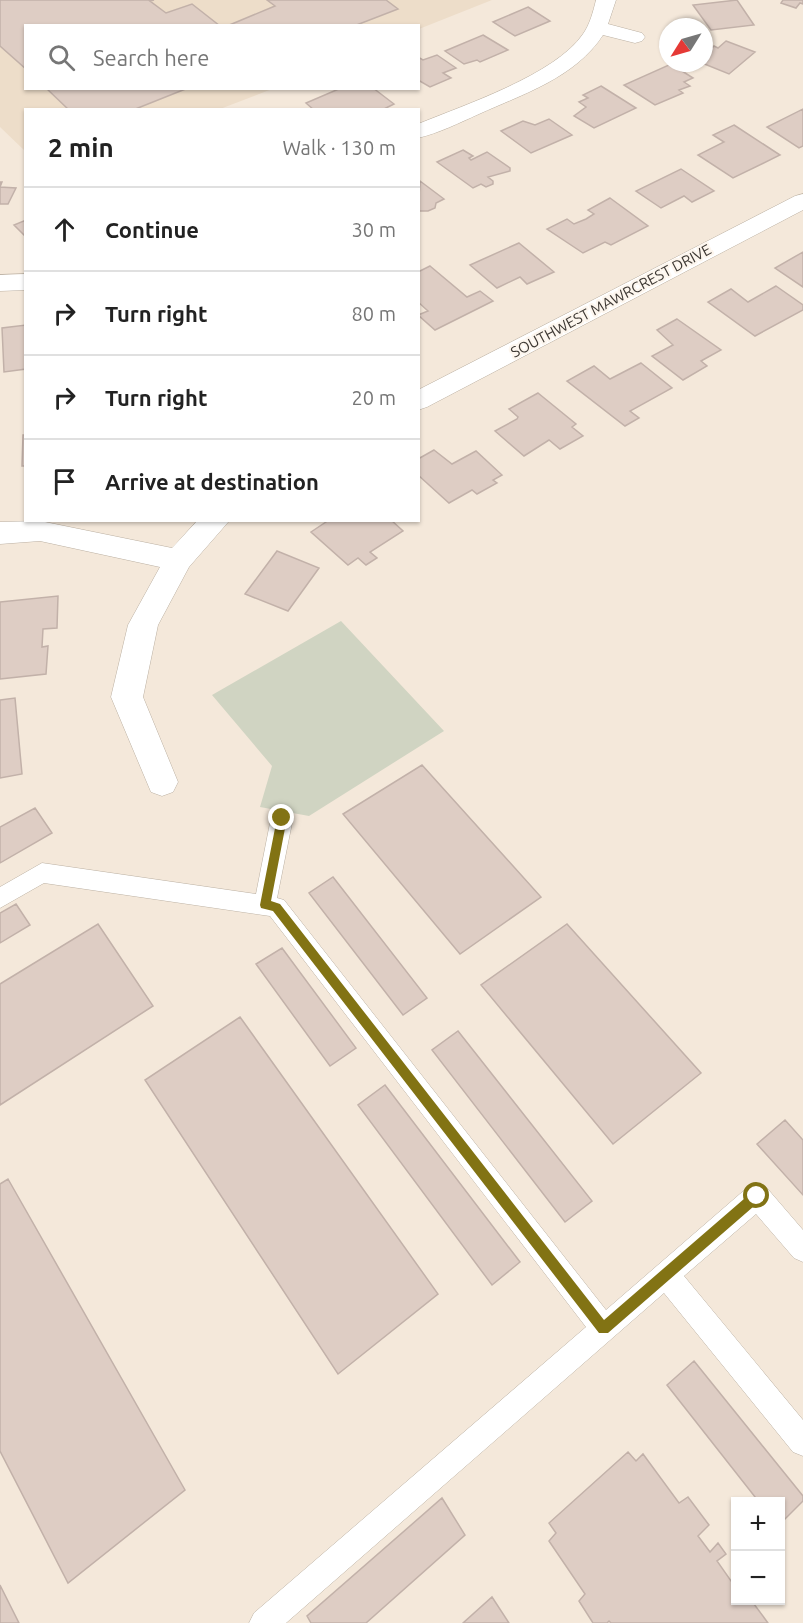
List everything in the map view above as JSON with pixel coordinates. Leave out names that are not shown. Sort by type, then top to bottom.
[{"type":"street","points":[[420,131],[539,79],[567,63],[591,40],[604,14],[606,0]]},
{"type":"street","points":[[598,28],[635,37]]},
{"type":"street","name":"SOUTHWEST MAWRCREST DRIVE","points":[[420,399],[803,201]]},
{"type":"street","points":[[0,283],[24,282]]},
{"type":"street","points":[[162,782],[127,697],[143,625],[178,560],[214,522]]},
{"type":"street","points":[[0,533],[40,531],[178,560]]},
{"type":"lane","points":[[265,905],[282,818]]},
{"type":"lane","points":[[0,898],[42,873],[276,907],[604,1329]]},
{"type":"lane","points":[[264,1623],[757,1196],[803,1249]]},
{"type":"lane","points":[[666,1275],[803,1442]]},
{"type":"shaded area","points":[[0,0],[492,0],[420,29],[420,24],[24,24],[24,90],[269,90],[223,108],[24,108],[24,150],[0,127]]},
{"type":"green space","points":[[341,621],[444,731],[309,816],[260,807],[272,766],[212,695]]},
{"type":"building","points":[[0,0],[154,0],[150,1],[166,13],[192,4],[217,24],[24,24],[24,67],[0,46]]},
{"type":"building","points":[[267,0],[386,0],[398,9],[359,24],[232,24],[275,6]]},
{"type":"building","points":[[737,0],[754,25],[713,30],[713,18],[702,18],[693,5]]},
{"type":"building","points":[[783,0],[803,0],[803,4],[800,3],[796,8],[781,3]]},
{"type":"building","points":[[528,7],[550,21],[515,36],[493,22]]},
{"type":"building","points":[[483,35],[508,50],[480,62],[477,60],[464,64],[445,51]]},
{"type":"building","points":[[726,41],[755,52],[729,74],[713,67],[713,47],[718,48]]},
{"type":"building","points":[[437,55],[456,68],[443,73],[451,78],[430,87],[420,81],[420,58],[423,60]]},
{"type":"building","points":[[659,69],[659,72],[684,72],[693,78],[684,82],[690,86],[679,90],[683,93],[655,105],[624,85]]},
{"type":"building","points":[[601,86],[636,108],[594,128],[574,116],[586,107],[579,102],[588,98],[583,95]]},
{"type":"building","points":[[48,90],[183,90],[138,108],[67,108]]},
{"type":"building","points":[[336,90],[376,90],[394,104],[386,108],[312,108],[306,103]]},
{"type":"building","points":[[803,109],[803,146],[799,148],[767,127]]},
{"type":"building","points":[[549,119],[572,135],[531,153],[501,131],[523,121],[535,125]]},
{"type":"building","points":[[734,125],[780,155],[733,178],[698,155],[724,142],[713,135]]},
{"type":"building","points":[[463,150],[473,156],[469,158],[471,160],[487,152],[510,168],[510,171],[488,177],[493,184],[486,187],[481,184],[473,188],[437,162]]},
{"type":"building","points":[[681,169],[714,191],[692,202],[684,196],[661,208],[636,191]]},
{"type":"building","points":[[420,181],[444,199],[428,211],[420,211]]},
{"type":"building","points":[[0,187],[16,188],[8,204],[0,204]]},
{"type":"building","points":[[610,198],[648,226],[611,245],[605,242],[583,253],[547,229],[567,219],[574,224],[586,219],[594,214],[588,210]]},
{"type":"building","points":[[24,221],[24,235],[14,225]]},
{"type":"building","points":[[519,243],[554,272],[527,284],[520,277],[497,288],[470,265]]},
{"type":"building","points":[[803,252],[803,287],[775,268]]},
{"type":"building","points":[[430,266],[467,297],[480,291],[493,301],[435,330],[420,317],[420,314],[428,311],[420,304],[420,271]]},
{"type":"building","points":[[776,286],[803,305],[803,310],[755,336],[708,302],[731,289],[748,302]]},
{"type":"building","points":[[677,319],[721,350],[701,361],[707,366],[683,380],[652,356],[673,345],[657,330]]},
{"type":"building","points":[[24,325],[24,369],[4,372],[2,328]]},
{"type":"building","points":[[641,363],[672,388],[630,411],[639,418],[625,426],[567,381],[594,366],[610,379]]},
{"type":"building","points":[[538,393],[576,424],[572,427],[583,436],[560,449],[549,440],[524,456],[495,431],[517,419],[518,417],[509,409]]},
{"type":"building","points":[[23,435],[24,435],[24,466],[22,466]]},
{"type":"building","points":[[434,450],[452,464],[476,451],[502,475],[493,480],[497,483],[477,494],[472,490],[449,503],[420,477],[420,458]]},
{"type":"building","points":[[326,522],[393,522],[403,531],[370,552],[377,558],[366,565],[358,558],[348,565],[311,532]]},
{"type":"building","points":[[277,551],[319,568],[288,611],[245,594]]},
{"type":"building","points":[[58,596],[57,628],[43,629],[42,647],[48,646],[46,674],[0,679],[0,602]]},
{"type":"building","points":[[15,698],[22,774],[0,778],[0,700]]},
{"type":"building","points":[[422,765],[541,897],[460,954],[343,814]]},
{"type":"building","points":[[35,808],[52,833],[0,863],[0,827]]},
{"type":"building","points":[[333,877],[427,998],[403,1015],[309,893]]},
{"type":"building","points":[[16,904],[30,925],[0,943],[0,913]]},
{"type":"building","points":[[98,924],[153,1006],[0,1105],[0,984]]},
{"type":"building","points":[[567,924],[701,1073],[613,1144],[481,985]]},
{"type":"building","points":[[282,948],[356,1048],[330,1066],[256,964]]},
{"type":"building","points":[[240,1017],[438,1294],[338,1374],[145,1080]]},
{"type":"building","points":[[458,1031],[592,1201],[565,1222],[432,1050]]},
{"type":"building","points":[[385,1085],[520,1262],[492,1285],[358,1105]]},
{"type":"building","points":[[785,1120],[803,1140],[803,1195],[757,1144]]},
{"type":"building","points":[[8,1179],[185,1490],[68,1583],[0,1451],[0,1184]]},
{"type":"building","points":[[694,1361],[803,1496],[803,1501],[785,1519],[785,1497],[755,1497],[667,1385]]},
{"type":"building","points":[[628,1452],[636,1461],[643,1454],[679,1503],[688,1497],[709,1525],[698,1536],[710,1552],[718,1543],[726,1554],[717,1561],[731,1581],[731,1605],[755,1605],[768,1623],[611,1623],[609,1621],[593,1623],[579,1601],[585,1594],[549,1541],[556,1533],[549,1523]]},
{"type":"building","points":[[442,1498],[465,1535],[366,1623],[311,1623],[307,1616]]},
{"type":"building","points":[[0,1585],[19,1623],[0,1623]]},
{"type":"building","points":[[492,1597],[509,1623],[463,1623]]},
{"type":"route","points":[[282,818],[265,905],[276,907],[604,1329],[757,1196]]}]
